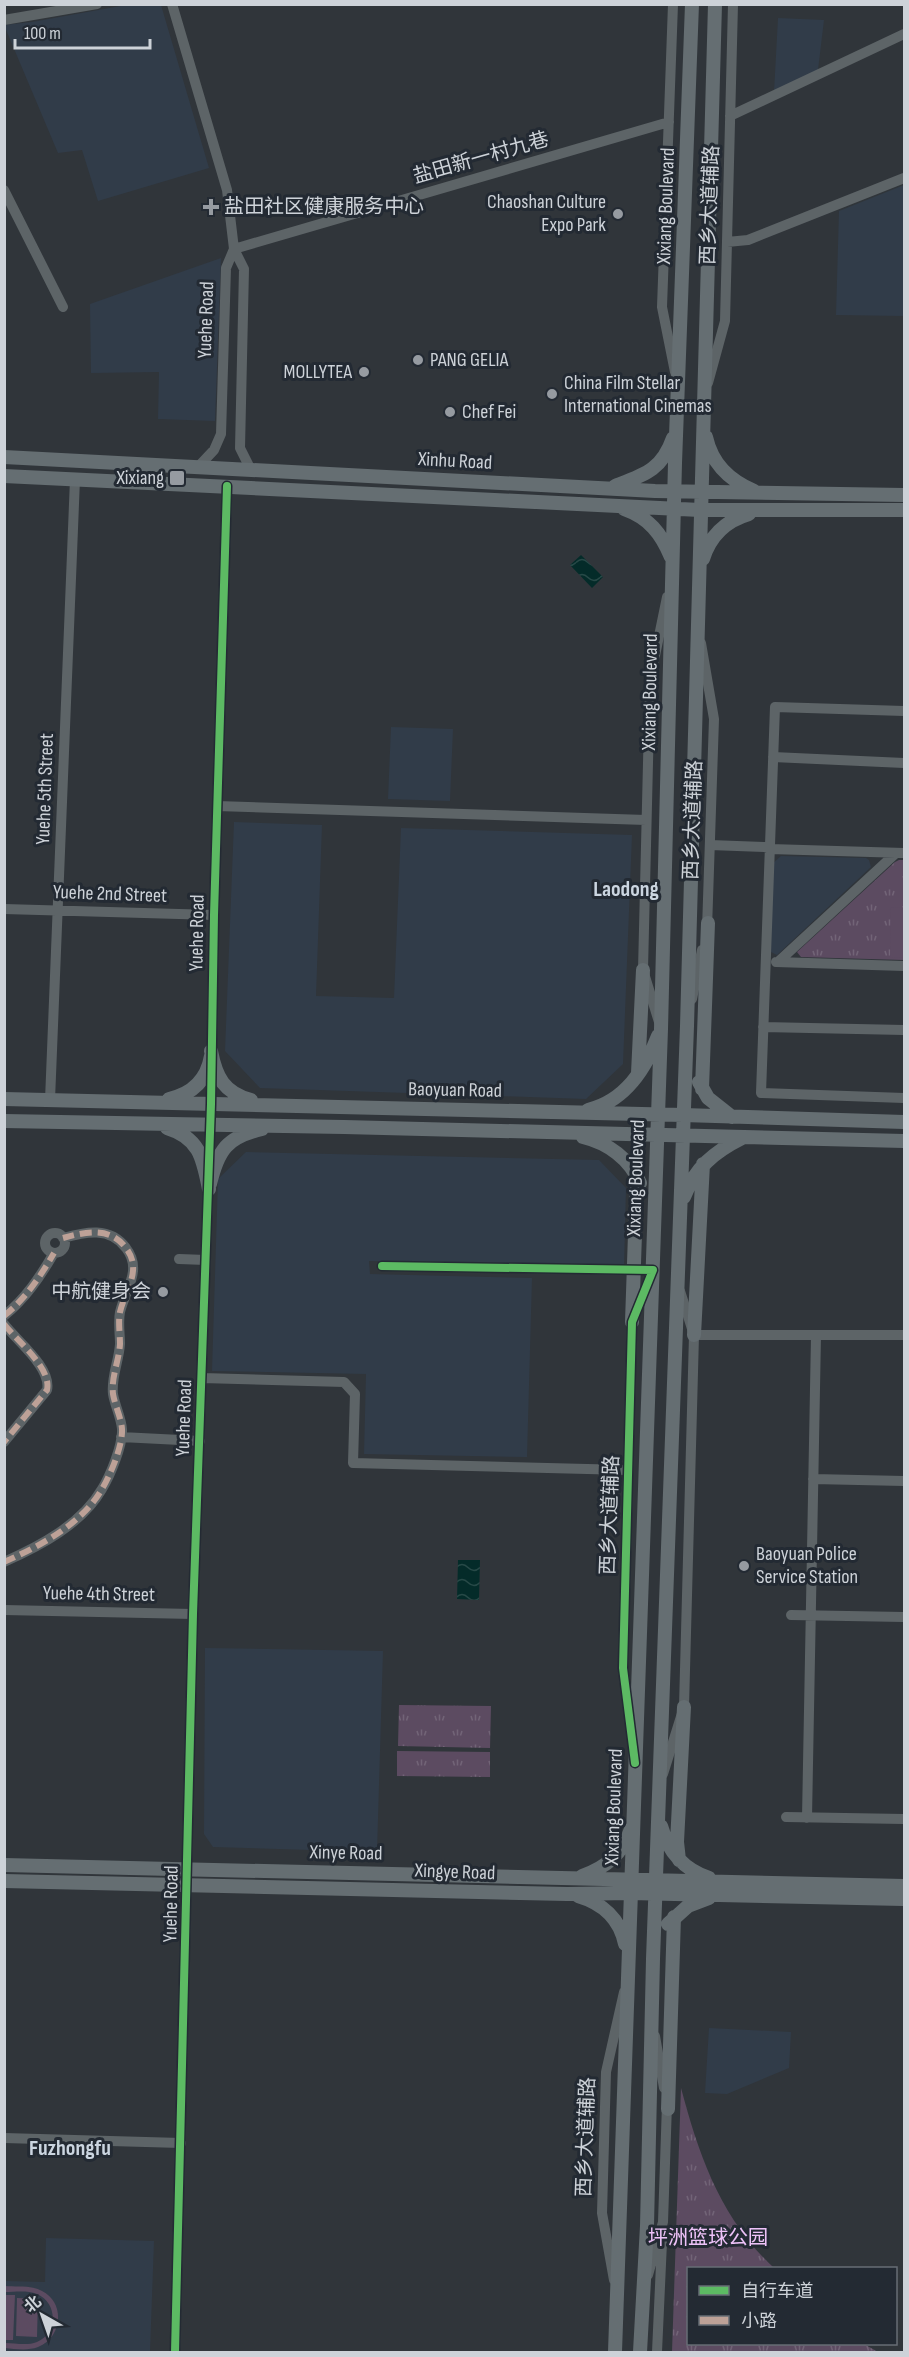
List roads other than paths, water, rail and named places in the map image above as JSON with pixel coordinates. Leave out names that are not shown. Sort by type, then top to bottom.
[{"type":"main road","name":"Xixiang Boulevard","points":[[615,2352],[661,1029],[674,492],[692,4]]},
{"type":"main road","points":[[640,2352],[647,2226],[653,1959],[687,1026],[715,4]]},
{"type":"main road","points":[[702,421],[708,448],[719,466],[735,482],[759,493]]},
{"type":"main road","points":[[609,489],[643,476],[657,467],[668,453],[677,425]]},
{"type":"main road","name":"Xinhu Road","points":[[4,457],[674,492],[904,495]]},
{"type":"main road","name":"Xinhu Road","points":[[4,476],[700,510],[904,510]]},
{"type":"main road","points":[[610,505],[632,512],[653,525],[664,541],[673,568]]},
{"type":"main road","points":[[698,573],[707,546],[720,530],[736,519],[762,510]]},
{"type":"main road","points":[[702,1089],[708,923]]},
{"type":"main road","points":[[638,1076],[643,970]]},
{"type":"main road","points":[[687,1026],[694,1066],[702,1089],[715,1105],[732,1117]]},
{"type":"main road","points":[[562,1113],[589,1110],[603,1105],[629,1088],[638,1076],[661,1029]]},
{"type":"main road","points":[[152,1102],[172,1099],[193,1089],[205,1074],[211,1051]]},
{"type":"main road","points":[[211,1051],[217,1076],[230,1092],[252,1101],[285,1106]]},
{"type":"main road","name":"Baoyuan Road","points":[[4,1099],[904,1122]]},
{"type":"main road","points":[[771,1137],[763,1133],[762,1127],[764,1121],[772,1118]]},
{"type":"main road","name":"Baoyuan Road","points":[[4,1121],[278,1125],[904,1142]]},
{"type":"main road","points":[[142,1124],[177,1131],[194,1144],[204,1166],[208,1189]]},
{"type":"main road","points":[[208,1189],[214,1166],[225,1147],[243,1135],[278,1125]]},
{"type":"main road","points":[[564,1132],[590,1138],[619,1154],[637,1175],[654,1225]]},
{"type":"main road","points":[[679,1220],[690,1183],[703,1164],[714,1154],[746,1137]]},
{"type":"main road","points":[[694,1335],[703,1164]]},
{"type":"main road","points":[[632,1322],[637,1175]]},
{"type":"main road","points":[[680,1860],[677,1842],[684,1707]]},
{"type":"main road","points":[[658,1812],[663,1836],[680,1860],[720,1889]]},
{"type":"main road","points":[[568,1878],[594,1872],[613,1859],[627,1839],[634,1818]]},
{"type":"main road","name":"Xinye Road","points":[[4,1865],[568,1878],[631,1886]]},
{"type":"main road","name":"Xingye Road","points":[[4,1881],[567,1894],[631,1886],[656,1887]]},
{"type":"main road","points":[[653,1959],[658,1941],[674,1917],[720,1889],[904,1886]]},
{"type":"main road","points":[[656,1887],[904,1899]]},
{"type":"main road","points":[[567,1894],[590,1900],[611,1916],[620,1930],[628,1959]]},
{"type":"main road","points":[[668,2109],[674,1917]]},
{"type":"street","points":[[4,20],[97,4]]},
{"type":"street","points":[[172,4],[227,190],[234,249]]},
{"type":"street","points":[[673,4],[662,307],[678,392]]},
{"type":"street","name":"西乡大道辅路","points":[[703,404],[725,321],[733,4]]},
{"type":"street","points":[[730,117],[904,34]]},
{"type":"street","name":"盐田新一村九巷","points":[[234,249],[669,122]]},
{"type":"street","points":[[727,242],[748,240],[904,178]]},
{"type":"street","points":[[4,190],[63,307]]},
{"type":"street","name":"Yuehe Road","points":[[198,467],[214,450],[221,434],[226,268],[234,249]]},
{"type":"street","name":"Yuehe Road","points":[[234,249],[244,269],[240,448],[251,470]]},
{"type":"street","name":"Yuehe 5th Street","points":[[50,1100],[75,479]]},
{"type":"street","name":"Yuehe Road","points":[[175,2352],[193,1614],[212,1104],[214,915],[227,486]]},
{"type":"street","points":[[661,1029],[643,970],[646,820],[650,680],[673,568]]},
{"type":"street","name":"西乡大道辅路","points":[[687,1026],[708,923],[714,719],[697,615]]},
{"type":"street","points":[[904,711],[775,707],[761,1093],[904,1098]]},
{"type":"street","points":[[773,757],[904,763]]},
{"type":"street","points":[[217,806],[646,820]]},
{"type":"street","points":[[710,845],[900,853]]},
{"type":"street","points":[[778,962],[900,853]]},
{"type":"street","name":"Yuehe 2nd Street","points":[[4,909],[214,915]]},
{"type":"street","points":[[766,962],[904,966]]},
{"type":"street","points":[[764,1027],[904,1030]]},
{"type":"street","points":[[4,1562],[50,1537],[89,1508],[111,1471],[122,1437],[113,1392],[113,1379],[120,1345],[120,1313],[132,1282],[134,1268],[132,1258],[127,1248],[119,1241],[102,1232],[91,1231],[63,1238],[54,1234],[47,1238],[46,1247],[54,1253],[60,1252],[64,1247],[63,1238]]},
{"type":"street","points":[[4,1316],[22,1301],[54,1253]]},
{"type":"street","points":[[179,1259],[206,1260]]},
{"type":"street","points":[[382,1266],[653,1270]]},
{"type":"street","name":"西乡大道辅路","points":[[636,1763],[623,1668],[632,1322],[653,1270]]},
{"type":"street","points":[[659,1788],[684,1707],[694,1335],[677,1282]]},
{"type":"street","points":[[4,1324],[41,1366],[48,1385],[4,1442]]},
{"type":"street","points":[[694,1335],[904,1335]]},
{"type":"street","points":[[807,1818],[816,1335]]},
{"type":"street","points":[[202,1378],[344,1382],[355,1394],[353,1463],[627,1470]]},
{"type":"street","points":[[122,1437],[200,1441]]},
{"type":"street","points":[[813,1479],[904,1481]]},
{"type":"street","name":"Yuehe 4th Street","points":[[4,1610],[193,1614]]},
{"type":"street","points":[[791,1615],[904,1617]]},
{"type":"street","points":[[786,1817],[904,1820]]},
{"type":"street","points":[[652,2017],[668,2109],[657,2352]]},
{"type":"street","points":[[4,2138],[181,2143]]},
{"type":"street","points":[[642,2295],[663,2222]]},
{"type":"water","points":[[581,555],[603,577],[592,588],[570,565]]},
{"type":"water","points":[[458,1560],[480,1560],[479,1600],[457,1599]]},
{"type":"place","name":"盐田社区健康服务中心","points":[[211,207]]},
{"type":"place","name":"Chaoshan Culture Expo Park","points":[[618,214]]},
{"type":"place","name":"PANG GELIA","points":[[418,360]]},
{"type":"place","name":"MOLLYTEA","points":[[364,372]]},
{"type":"place","name":"China Film Stellar International Cinemas","points":[[552,394]]},
{"type":"place","name":"Chef Fei","points":[[450,412]]},
{"type":"place","name":"Xixiang","points":[[177,478]]},
{"type":"place","name":"中航健身会","points":[[163,1292]]},
{"type":"place","name":"Baoyuan Police Service Station","points":[[744,1566]]},
{"type":"district","name":"Laodong","points":[[626,889]]},
{"type":"district","name":"Fuzhongfu","points":[[70,2148]]},
{"type":"park label","name":"坪洲篮球公园","points":[[708,2238]]}]
